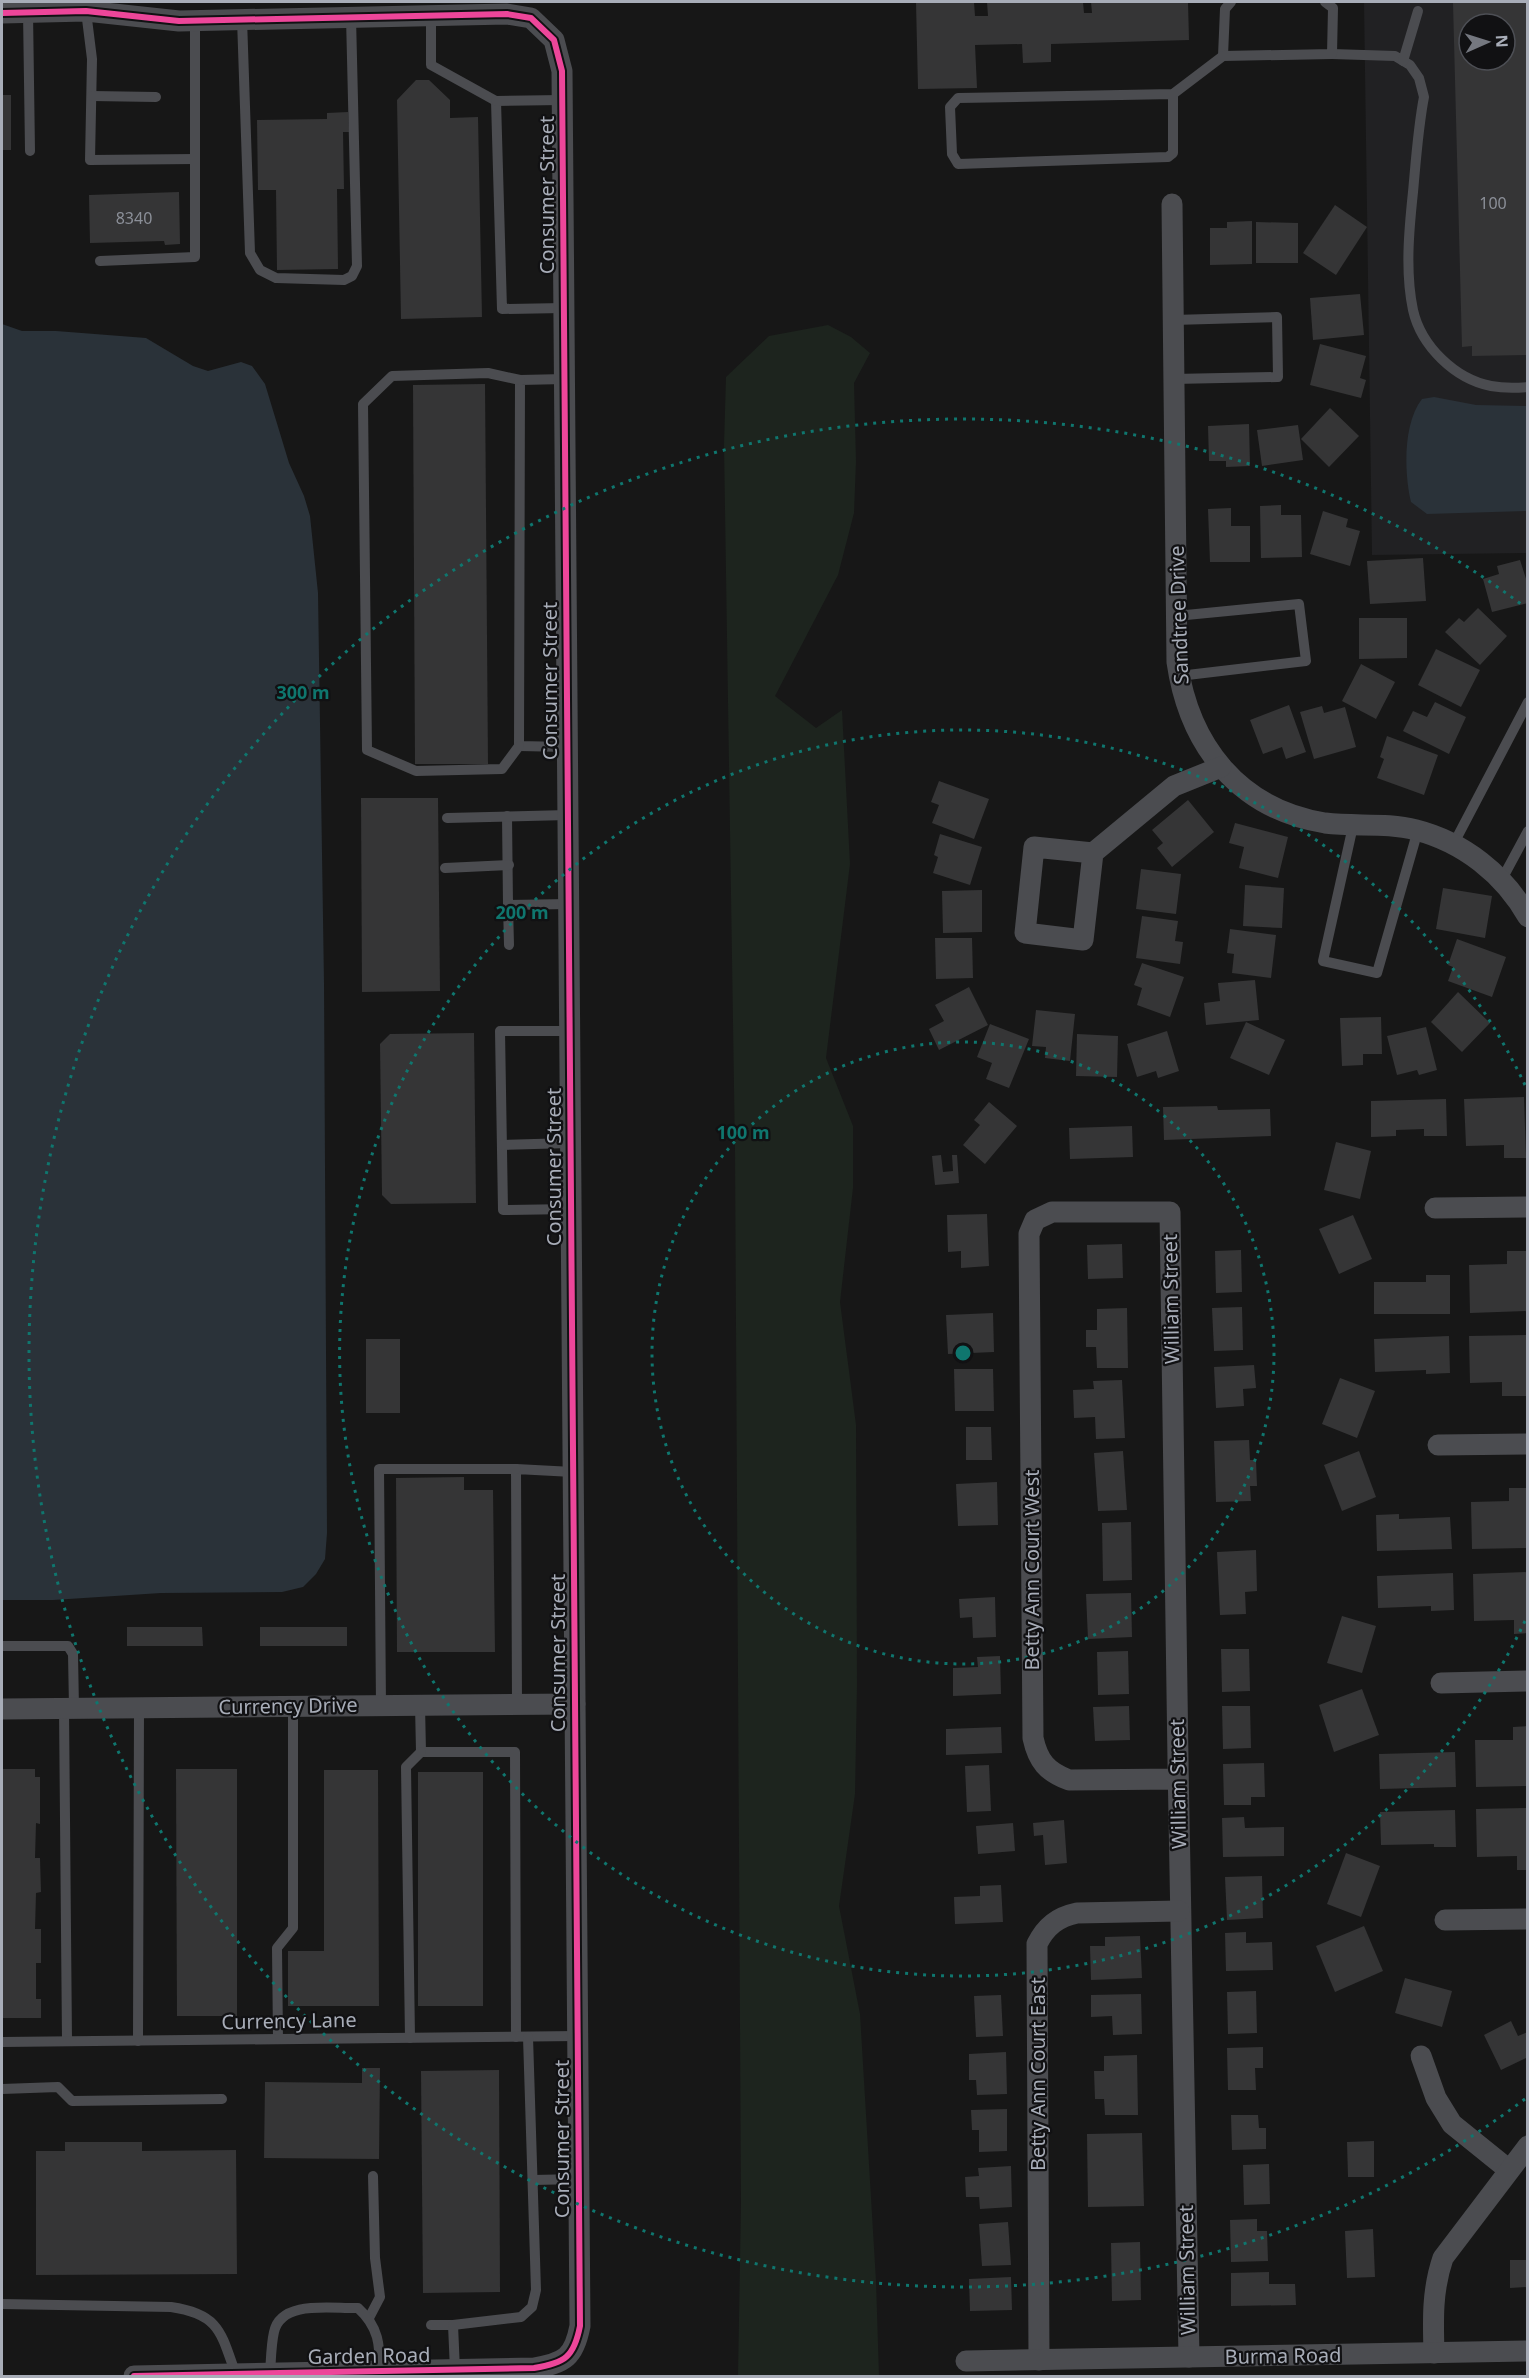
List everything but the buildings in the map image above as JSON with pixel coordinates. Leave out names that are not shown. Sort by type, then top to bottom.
[{"type":"street","points":[[2,13],[86,11],[179,21],[431,15]]},
{"type":"street","name":"Consumer Street","points":[[431,15],[507,14],[531,18],[554,40],[562,71],[580,2326]]},
{"type":"street","name":"Sandtree Drive","points":[[1172,204],[1176,616],[1181,691],[1190,718],[1204,744],[1221,767],[1243,787],[1267,803],[1294,815],[1322,822],[1353,826],[1389,825],[1418,830],[1453,845],[1467,852],[1501,881],[1527,917]]},
{"type":"street","points":[[1093,853],[1034,847],[1025,933],[1083,940],[1093,853],[1174,786],[1221,767]]},
{"type":"street","points":[[1435,1208],[1527,1207]]},
{"type":"street","name":"Betty Ann Court West","points":[[1170,1212],[1052,1212],[1035,1220],[1029,1234],[1033,1738],[1037,1754],[1048,1769],[1055,1775],[1069,1780],[1178,1779]]},
{"type":"street","name":"William Street","points":[[1170,1212],[1179,1911],[1189,2357]]},
{"type":"street","points":[[1438,1445],[1527,1444]]},
{"type":"street","points":[[1442,1683],[1527,1681]]},
{"type":"street","name":"Currency Drive","points":[[2,1709],[575,1704]]},
{"type":"street","name":"Betty Ann Court East","points":[[1039,2360],[1037,1944],[1043,1930],[1063,1916],[1077,1913],[1179,1911]]},
{"type":"street","points":[[1445,1920],[1527,1919]]},
{"type":"street","points":[[1421,2056],[1436,2098],[1452,2124],[1509,2170]]},
{"type":"street","points":[[1434,2353],[1433,2304],[1443,2258],[1527,2146]]},
{"type":"street","name":"Garden Road","points":[[134,2376],[456,2370],[485,2373],[534,2368],[557,2365],[568,2356],[576,2344],[580,2326]]},
{"type":"street","name":"Burma Road","points":[[966,2361],[1527,2351]]},
{"type":"lane","points":[[1223,56],[1225,9],[1231,2]]},
{"type":"lane","points":[[1325,2],[1333,8],[1332,54]]},
{"type":"lane","points":[[86,11],[92,59],[90,160],[195,159]]},
{"type":"lane","points":[[1403,61],[1418,11]]},
{"type":"lane","points":[[28,12],[30,151]]},
{"type":"lane","points":[[431,15],[431,65],[496,101],[562,100]]},
{"type":"lane","points":[[242,19],[250,253],[261,270],[276,278],[344,280],[352,276],[357,266],[351,17]]},
{"type":"lane","points":[[100,261],[195,257],[195,20]]},
{"type":"lane","points":[[1173,94],[1173,153],[1168,157],[958,164],[952,154],[950,106],[958,98],[1173,94],[1223,56],[1332,54],[1395,56],[1410,65],[1419,78],[1424,97],[1410,224],[1409,274],[1413,312],[1426,340],[1447,365],[1468,378],[1490,386],[1527,387]]},
{"type":"lane","points":[[92,96],[156,97]]},
{"type":"lane","points":[[496,101],[502,309],[564,308]]},
{"type":"lane","points":[[1173,320],[1277,317],[1278,377],[1173,379]]},
{"type":"lane","points":[[520,380],[519,746],[502,769],[416,771],[368,750],[363,404],[392,376],[488,373],[520,380],[565,379]]},
{"type":"lane","points":[[1176,616],[1299,604],[1306,661],[1179,676]]},
{"type":"lane","points":[[1453,845],[1527,702]]},
{"type":"lane","points":[[519,746],[567,747]]},
{"type":"lane","points":[[447,818],[568,815]]},
{"type":"lane","points":[[507,816],[509,945]]},
{"type":"lane","points":[[1353,826],[1323,961],[1377,973],[1418,830]]},
{"type":"lane","points":[[1501,881],[1527,831]]},
{"type":"lane","points":[[446,868],[509,865]]},
{"type":"lane","points":[[508,904],[569,904]]},
{"type":"lane","points":[[570,1030],[500,1031],[504,1210],[571,1209]]},
{"type":"lane","points":[[502,1145],[570,1143]]},
{"type":"lane","points":[[381,1706],[379,1469],[516,1469],[573,1472]]},
{"type":"lane","points":[[516,1469],[517,1705]]},
{"type":"lane","points":[[2,1646],[68,1646],[73,1654],[69,1708],[67,2041]]},
{"type":"lane","points":[[420,1705],[421,1752]]},
{"type":"lane","points":[[278,2039],[277,1947],[294,1928],[293,1706]]},
{"type":"lane","points":[[138,2041],[139,1708]]},
{"type":"lane","points":[[410,2037],[406,1767],[421,1752],[515,1752],[516,2037]]},
{"type":"lane","name":"Currency Lane","points":[[2,2042],[578,2036]]},
{"type":"lane","points":[[431,2325],[453,2325],[521,2317],[532,2307],[536,2290],[528,2037]]},
{"type":"lane","points":[[2,2089],[58,2087],[72,2101],[222,2099]]},
{"type":"lane","points":[[369,2318],[380,2297],[375,2258],[374,2176]]},
{"type":"lane","points":[[533,2180],[579,2179]]},
{"type":"lane","points":[[2,2304],[171,2307],[191,2310],[209,2319],[219,2330],[236,2374]]},
{"type":"lane","points":[[270,2374],[274,2330],[283,2315],[301,2309],[358,2308],[369,2318],[380,2345],[380,2372]]},
{"type":"lane","points":[[453,2325],[456,2370]]},
{"type":"shaded area","points":[[1364,2],[1527,2],[1527,553],[1372,555]]},
{"type":"shaded area","points":[[2,324],[22,331],[56,331],[146,338],[193,366],[208,371],[241,362],[252,366],[265,384],[289,463],[310,516],[318,593],[324,983],[327,1533],[325,1559],[316,1574],[303,1587],[282,1592],[161,1593],[53,1600],[2,1600]]},
{"type":"shaded area","points":[[828,325],[851,337],[870,353],[854,383],[856,461],[854,513],[838,575],[775,696],[816,728],[842,710],[850,864],[826,1058],[853,1126],[853,1188],[840,1302],[856,1425],[857,1684],[855,1794],[839,1906],[860,2014],[876,2281],[879,2376],[738,2376],[741,2202],[735,1151],[724,445],[726,377],[769,336]]},
{"type":"shaded area","points":[[1434,397],[1476,405],[1527,406],[1527,511],[1427,514],[1411,502],[1406,463],[1408,434],[1411,421],[1422,399]]},
{"type":"cycle path","points":[[2,13],[86,11],[179,21],[507,14],[531,18],[554,40],[562,71],[580,2326],[575,2345],[566,2357],[553,2364],[534,2368],[134,2376]]}]
